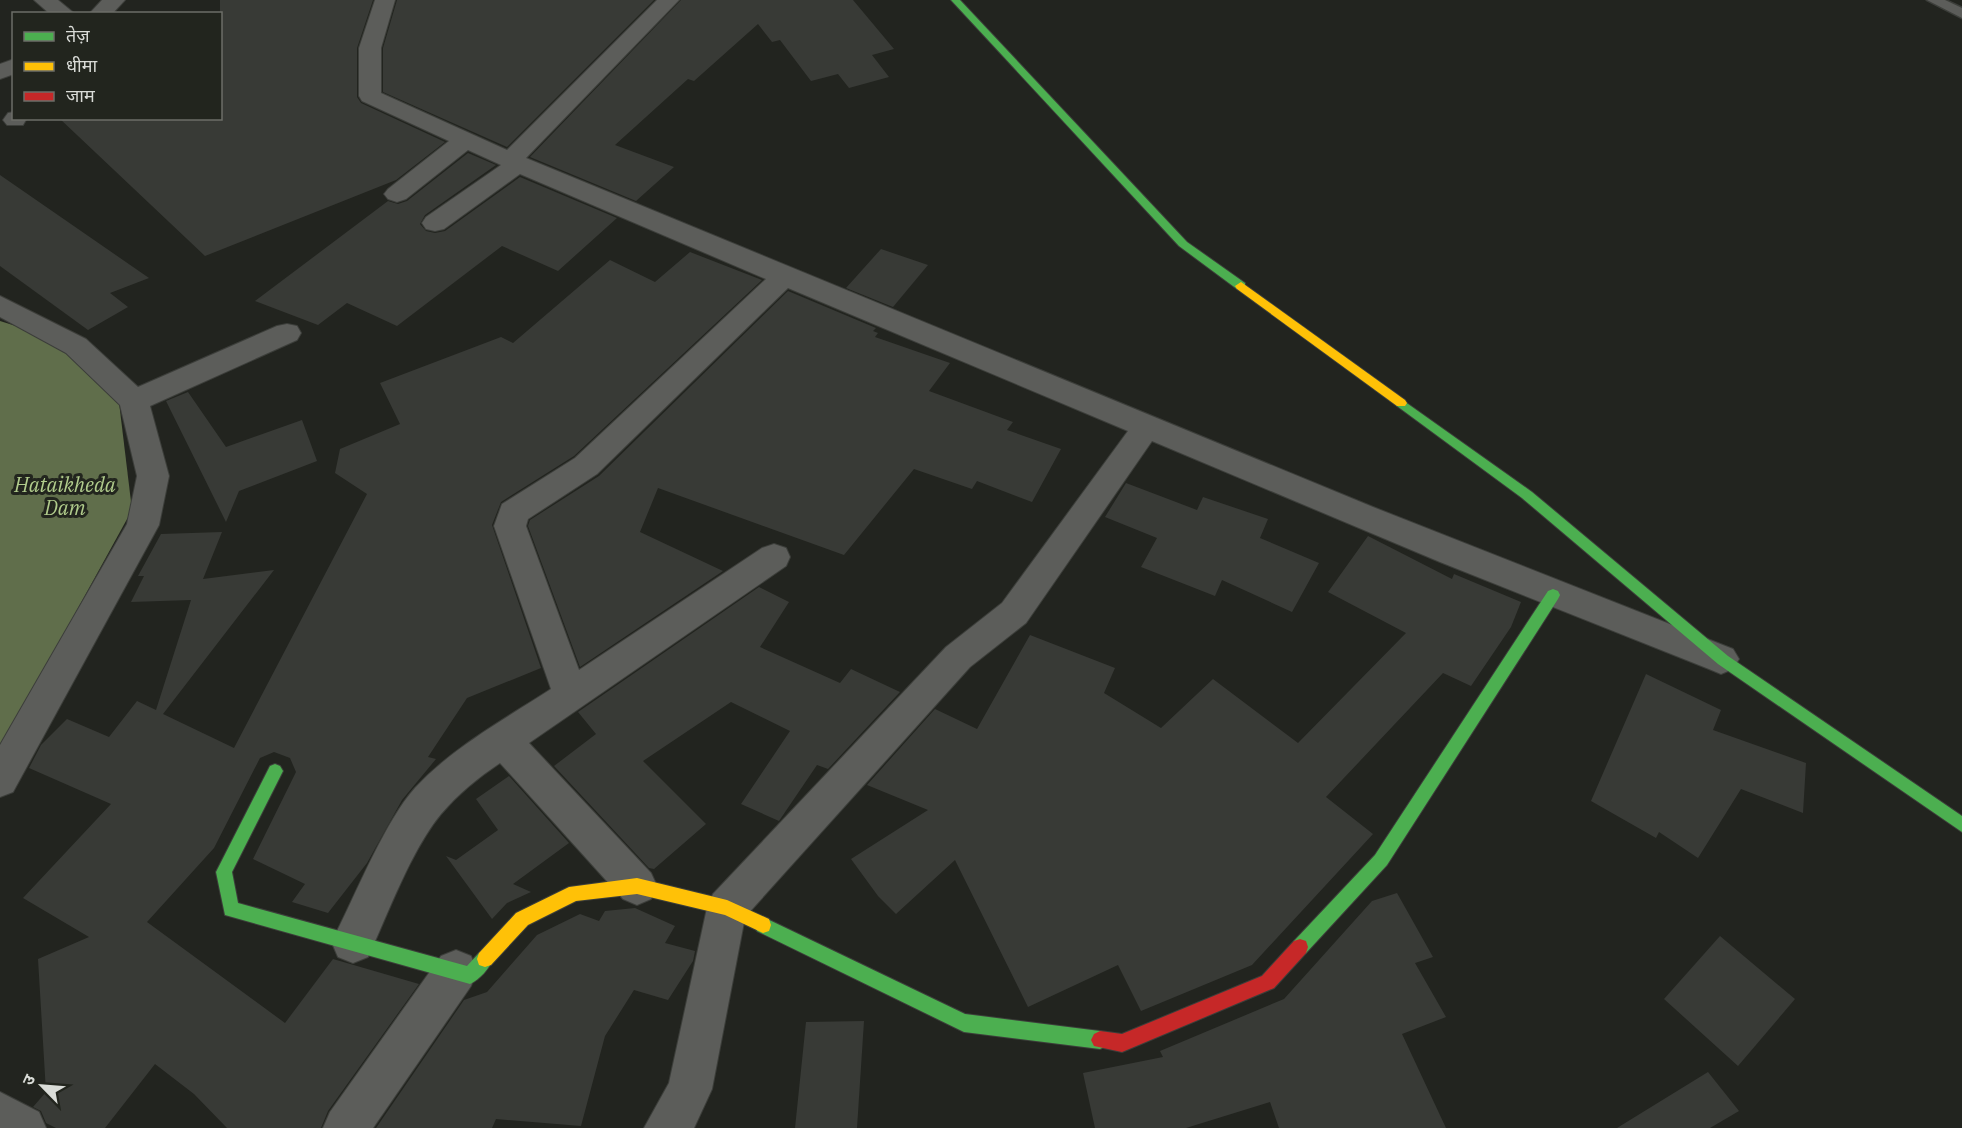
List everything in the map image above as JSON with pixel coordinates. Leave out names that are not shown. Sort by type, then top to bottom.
[{"type":"street","points":[[44,0],[62,12]]},
{"type":"street","points":[[101,12],[115,0]]},
{"type":"street","points":[[385,0],[369,48],[370,96],[464,141],[785,276],[1553,595],[1723,660]]},
{"type":"street","points":[[435,223],[514,162],[669,0]]},
{"type":"street","points":[[955,0],[1183,244],[1527,495],[1723,660],[1962,825]]},
{"type":"street","points":[[397,194],[464,141]]},
{"type":"street","points":[[571,695],[510,526],[513,513],[586,466],[785,276]]},
{"type":"street","points":[[0,305],[76,346],[134,401],[153,476],[143,525],[0,780]]},
{"type":"street","points":[[134,401],[287,333]]},
{"type":"street","points":[[667,1128],[671,1126],[690,1089],[728,908],[958,657],[1014,613],[1148,426]]},
{"type":"street","points":[[352,943],[401,844],[427,802],[464,767],[774,558]]},
{"type":"street","points":[[275,771],[224,872],[231,909],[470,975],[522,919],[575,893],[637,886],[728,908],[964,1023],[1122,1043],[1268,982],[1381,860],[1553,595]]},
{"type":"street","points":[[504,741],[637,886]]},
{"type":"street","points":[[346,1128],[456,971]]},
{"type":"street","points":[[0,1114],[23,1128]]},
{"type":"lane","points":[[1934,0],[1962,14]]},
{"type":"water","name":"Hataikheda Dam","points":[[0,321],[54,338],[118,394],[132,510],[0,750]]},
{"type":"building","points":[[220,0],[373,0],[357,48],[357,97],[361,103],[445,142],[396,180],[205,256],[61,120],[222,120],[222,12],[220,12]]},
{"type":"building","points":[[397,0],[654,0],[507,147],[383,92],[383,48]]},
{"type":"building","points":[[681,0],[853,0],[894,49],[872,55],[889,77],[849,88],[838,74],[811,81],[780,40],[772,42],[758,24],[694,81],[688,79],[615,145],[674,167],[636,201],[530,157]]},
{"type":"building","points":[[468,153],[496,165],[425,215],[420,224],[426,231],[435,233],[445,231],[520,177],[617,218],[558,271],[502,246],[397,326],[347,303],[318,325],[255,301],[388,201],[398,204],[407,201]]},
{"type":"building","points":[[0,175],[149,278],[110,293],[128,307],[88,330],[0,266]]},
{"type":"building","points":[[881,249],[928,265],[893,307],[846,288]]},
{"type":"building","points":[[690,252],[762,280],[574,456],[501,502],[492,525],[541,668],[467,698],[428,757],[436,759],[402,800],[367,863],[328,913],[292,902],[305,884],[253,859],[296,772],[290,758],[274,752],[260,758],[214,848],[147,922],[285,1023],[333,959],[419,984],[328,1111],[321,1128],[227,1128],[194,1094],[155,1064],[105,1128],[56,1128],[46,1123],[41,1111],[33,1107],[46,1092],[38,959],[89,937],[23,898],[111,804],[29,768],[41,745],[67,719],[109,737],[137,701],[156,710],[191,600],[131,602],[144,576],[138,576],[161,534],[222,532],[203,579],[274,570],[163,714],[234,748],[367,494],[335,473],[340,449],[400,424],[380,383],[501,337],[513,343],[610,260],[655,282]]},
{"type":"building","points":[[788,291],[876,328],[873,331],[878,333],[875,337],[950,363],[929,391],[1013,422],[1007,430],[1061,449],[1032,502],[977,481],[972,489],[914,469],[844,555],[658,488],[640,532],[723,571],[580,667],[528,526],[530,520],[599,476]]},
{"type":"building","points":[[188,392],[226,447],[302,420],[317,461],[239,491],[226,522],[166,401]]},
{"type":"building","points":[[1126,483],[1197,510],[1203,497],[1268,519],[1260,538],[1319,563],[1292,612],[1222,580],[1215,596],[1141,567],[1157,538],[1105,517]]},
{"type":"building","points":[[1368,536],[1452,579],[1454,574],[1521,602],[1511,627],[1471,686],[1443,673],[1326,797],[1373,834],[1252,965],[1141,1011],[1118,965],[1028,1007],[955,860],[896,914],[878,896],[851,859],[928,810],[867,785],[935,709],[977,729],[1030,635],[1115,668],[1104,693],[1161,728],[1213,679],[1298,743],[1406,633],[1328,592]]},
{"type":"building","points":[[759,587],[789,602],[760,647],[840,683],[851,669],[900,692],[828,769],[817,765],[779,821],[741,804],[790,731],[731,702],[643,761],[706,824],[654,869],[649,868],[554,766],[596,734],[578,712]]},
{"type":"building","points":[[1646,674],[1721,710],[1713,730],[1806,763],[1803,813],[1741,789],[1698,858],[1659,832],[1656,838],[1591,801]]},
{"type":"building","points":[[509,776],[569,843],[513,884],[531,892],[507,903],[492,919],[446,856],[456,860],[498,830],[476,799]]},
{"type":"building","points":[[1397,893],[1433,957],[1415,963],[1446,1017],[1402,1034],[1446,1128],[1279,1128],[1270,1102],[1186,1128],[1095,1128],[1083,1073],[1163,1057],[1160,1051],[1284,999],[1372,901]]},
{"type":"building","points":[[635,908],[675,926],[665,943],[695,951],[693,961],[668,1000],[634,990],[605,1036],[581,1126],[496,1119],[492,1128],[376,1128],[464,1000],[487,992],[537,935],[580,914],[599,921],[605,911]]},
{"type":"building","points":[[1720,936],[1795,999],[1738,1066],[1664,999]]},
{"type":"building","points":[[864,1021],[857,1128],[795,1128],[806,1022]]},
{"type":"building","points":[[1708,1072],[1739,1111],[1710,1128],[1617,1128]]},
{"type":"traffic: fast","points":[[955,0],[1183,244],[1241,286]]},
{"type":"traffic: fast","points":[[1401,403],[1527,495],[1723,660],[1962,825]]},
{"type":"traffic: fast","points":[[1300,947],[1381,860],[1553,595]]},
{"type":"traffic: fast","points":[[275,771],[224,872],[231,909],[470,975],[485,959]]},
{"type":"traffic: fast","points":[[763,925],[964,1023],[1100,1040]]},
{"type":"traffic: slow","points":[[1241,286],[1401,403]]},
{"type":"traffic: slow","points":[[485,959],[522,919],[575,893],[637,886],[727,908],[763,925]]},
{"type":"traffic: jam","points":[[1100,1040],[1122,1043],[1268,982],[1300,947]]}]
